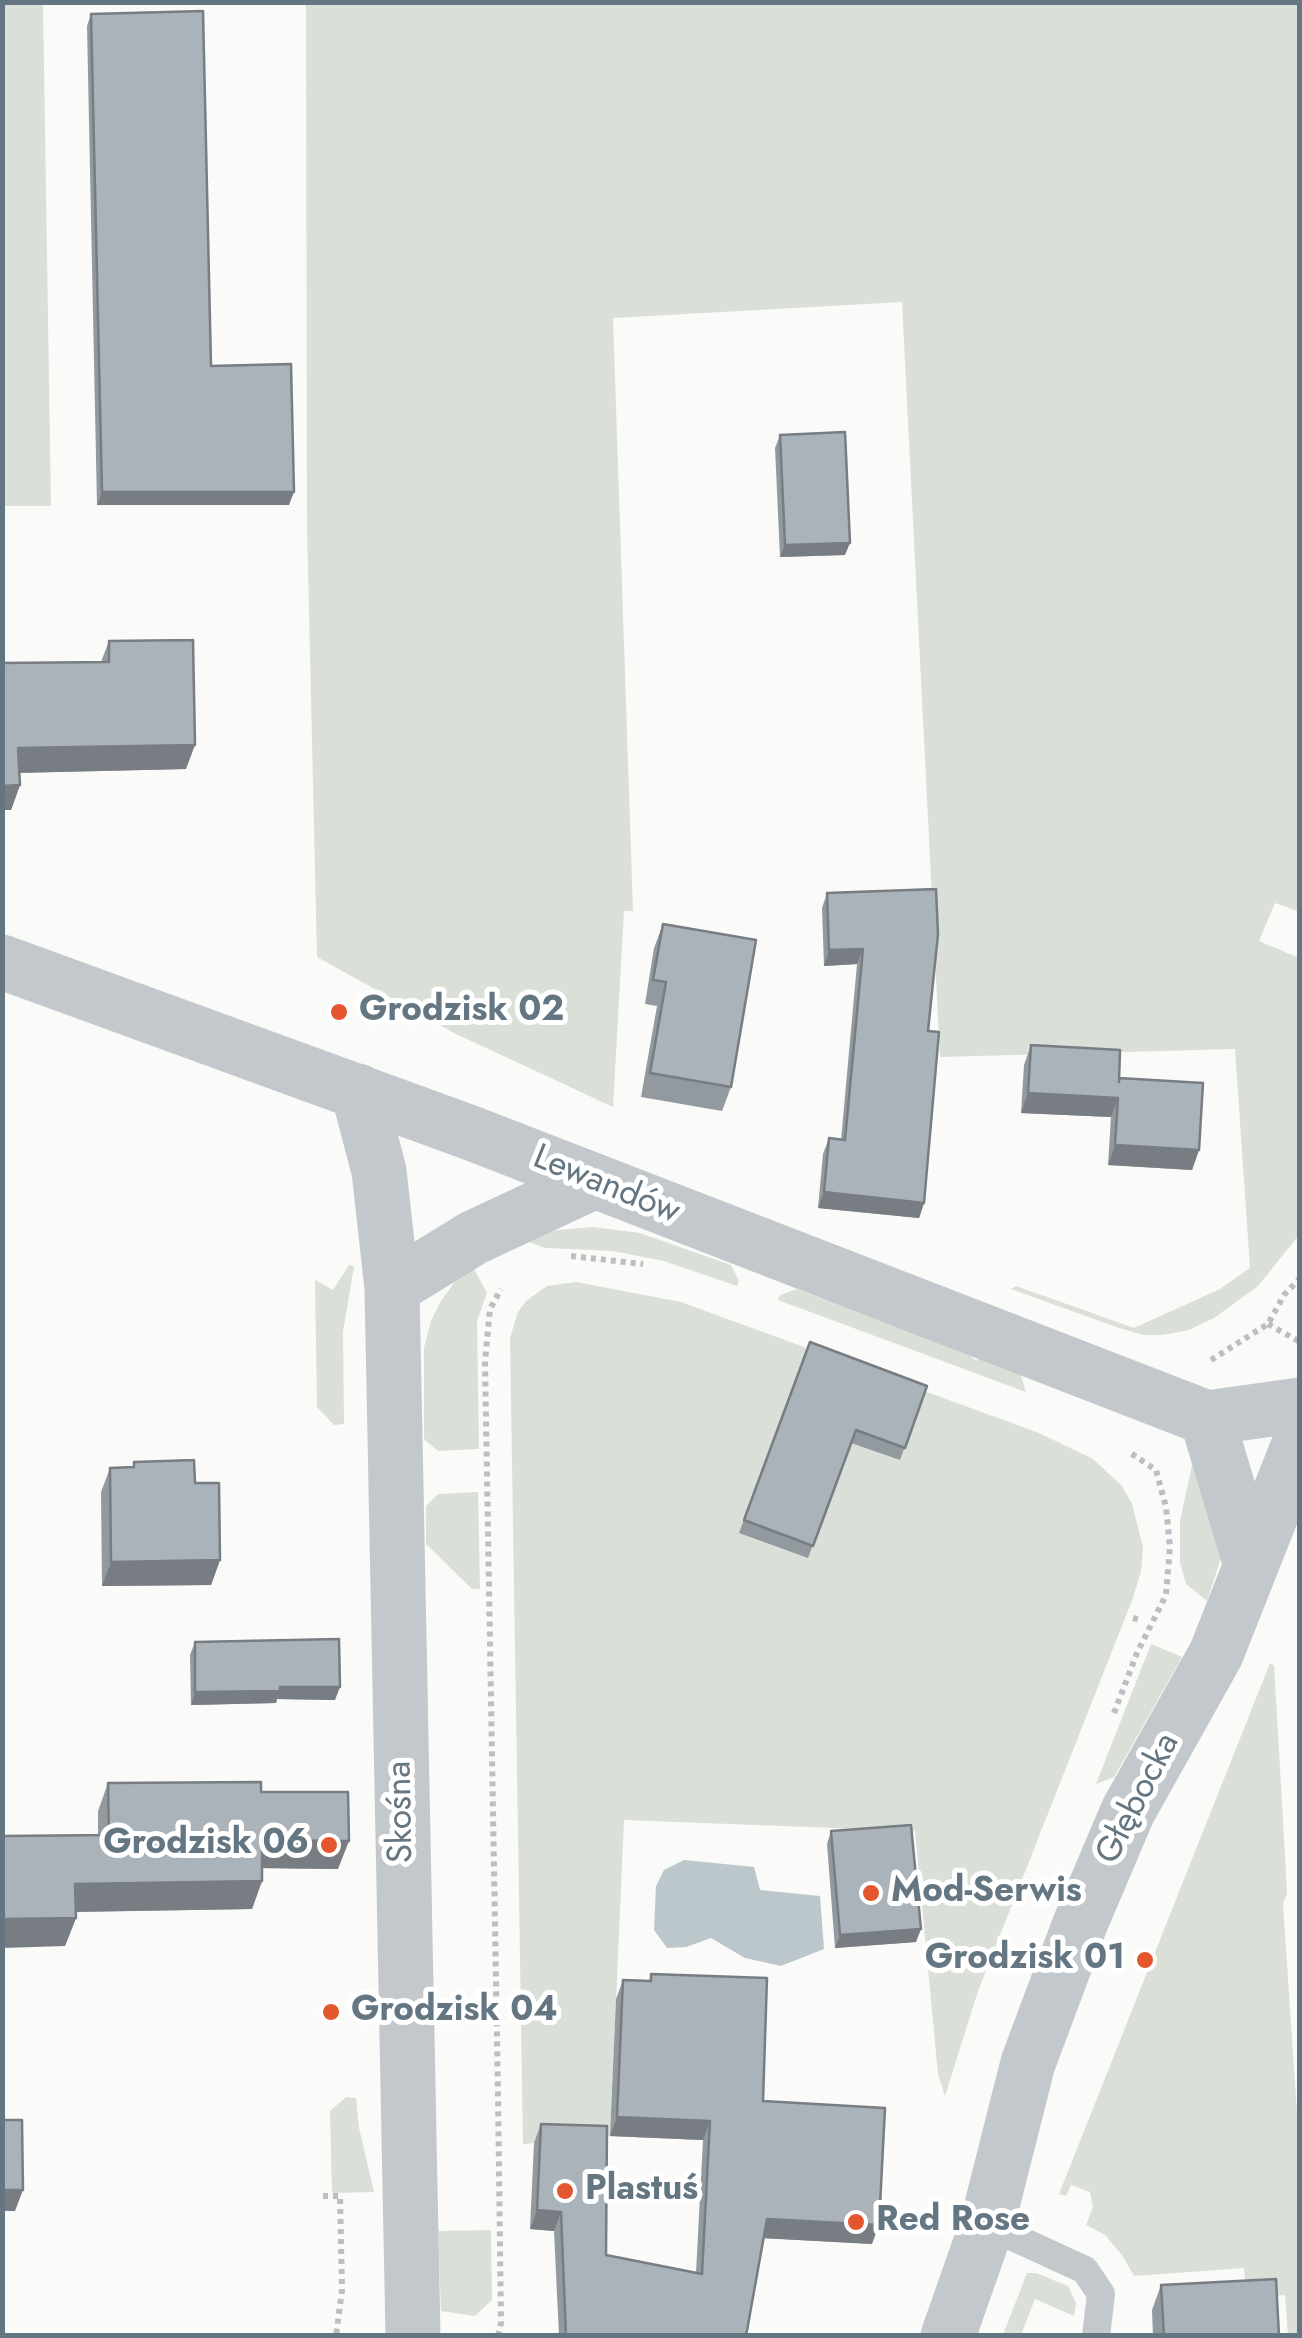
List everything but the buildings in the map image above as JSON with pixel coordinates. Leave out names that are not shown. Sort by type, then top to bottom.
[{"type":"street","name":"Lewandów","points":[[2,962],[596,1181],[1204,1392],[1300,1405]]},
{"type":"street","name":"Skośna","points":[[358,1091],[379,1170],[392,1288],[413,2336]]},
{"type":"street","points":[[392,1288],[473,1238],[596,1181]]},
{"type":"street","points":[[1204,1392],[1252,1565]]},
{"type":"street","name":"Głębocka","points":[[948,2336],[987,2225],[1028,2063],[1080,1924],[1128,1811],[1216,1654],[1300,1442]]},
{"type":"lane","points":[[987,2225],[1085,2270],[1101,2294],[1096,2336]]},
{"type":"path","points":[[1204,1392],[1238,1340],[1268,1324],[1284,1295],[1300,1278]]},
{"type":"path","points":[[498,2336],[498,2074],[485,1361],[490,1309],[505,1283]]},
{"type":"path","points":[[1268,1324],[1300,1342]]},
{"type":"path","points":[[323,2196],[340,2196],[342,2290],[336,2336]]},
{"type":"shaded area","points":[[3,2],[99,3],[43,4],[51,506],[3,506]]},
{"type":"shaded area","points":[[1291,2],[1299,6],[1300,912],[1275,903],[1259,941],[1299,958],[1300,1234],[1258,1286],[1214,1318],[1189,1330],[1163,1335],[1119,1328],[1011,1289],[1016,1286],[1134,1328],[1220,1289],[1250,1268],[1235,1049],[940,1057],[902,302],[613,318],[633,911],[624,911],[613,1107],[454,1033],[317,957],[307,525],[306,3]]},
{"type":"shaded area","points":[[593,1227],[640,1233],[731,1265],[739,1281],[737,1286],[664,1261],[613,1251],[545,1248],[529,1242],[547,1231]]},
{"type":"shaded area","points":[[349,1265],[354,1266],[343,1332],[344,1424],[334,1425],[317,1407],[315,1280],[333,1290]]},
{"type":"shaded area","points":[[472,1265],[487,1293],[477,1321],[479,1449],[438,1451],[424,1439],[424,1348],[441,1301]]},
{"type":"shaded area","points":[[576,1282],[681,1302],[1039,1433],[1093,1459],[1122,1486],[1132,1504],[1143,1547],[1133,1598],[978,1991],[945,2096],[938,2074],[915,1831],[624,1820],[610,2136],[523,2144],[510,1338],[526,1301],[547,1286]]},
{"type":"shaded area","points":[[796,1289],[966,1352],[975,1360],[984,1358],[1020,1372],[1026,1392],[778,1300]]},
{"type":"shaded area","points":[[1192,1465],[1202,1475],[1222,1555],[1207,1601],[1186,1584],[1180,1563],[1180,1521]]},
{"type":"shaded area","points":[[478,1492],[480,1589],[472,1589],[426,1544],[426,1506],[438,1494]]},
{"type":"shaded area","points":[[1151,1644],[1182,1657],[1114,1777],[1096,1784]]},
{"type":"shaded area","points":[[1270,1663],[1274,1666],[1287,1893],[1283,1904],[1300,2157],[1299,2335],[1288,2335],[1285,2295],[1247,2298],[1244,2268],[1134,2276],[1105,2235],[1086,2225],[1093,2207],[1090,2192],[1071,2185],[1066,2196],[1059,2194]]},
{"type":"shaded area","points":[[684,1860],[754,1867],[760,1890],[820,1896],[824,1949],[781,1966],[745,1958],[711,1938],[686,1947],[667,1948],[654,1930],[656,1886],[664,1870]]},
{"type":"shaded area","points":[[346,2097],[356,2098],[374,2192],[332,2193],[330,2111]]},
{"type":"shaded area","points":[[491,2230],[492,2300],[475,2316],[441,2311],[438,2231]]},
{"type":"shaded area","points":[[1027,2273],[1068,2286],[1076,2303],[1074,2316],[1035,2299],[1021,2335],[1003,2335]]},
{"type":"place","name":"Grodzisk 02","points":[[339,1012]]},
{"type":"place","name":"Grodzisk 06","points":[[329,1845]]},
{"type":"place","name":"Mod-Serwis","points":[[871,1893]]},
{"type":"place","name":"Grodzisk 01","points":[[1145,1960]]},
{"type":"place","name":"Grodzisk 04","points":[[331,2012]]},
{"type":"place","name":"Plastuś","points":[[565,2191]]},
{"type":"place","name":"Red Rose","points":[[856,2222]]}]
